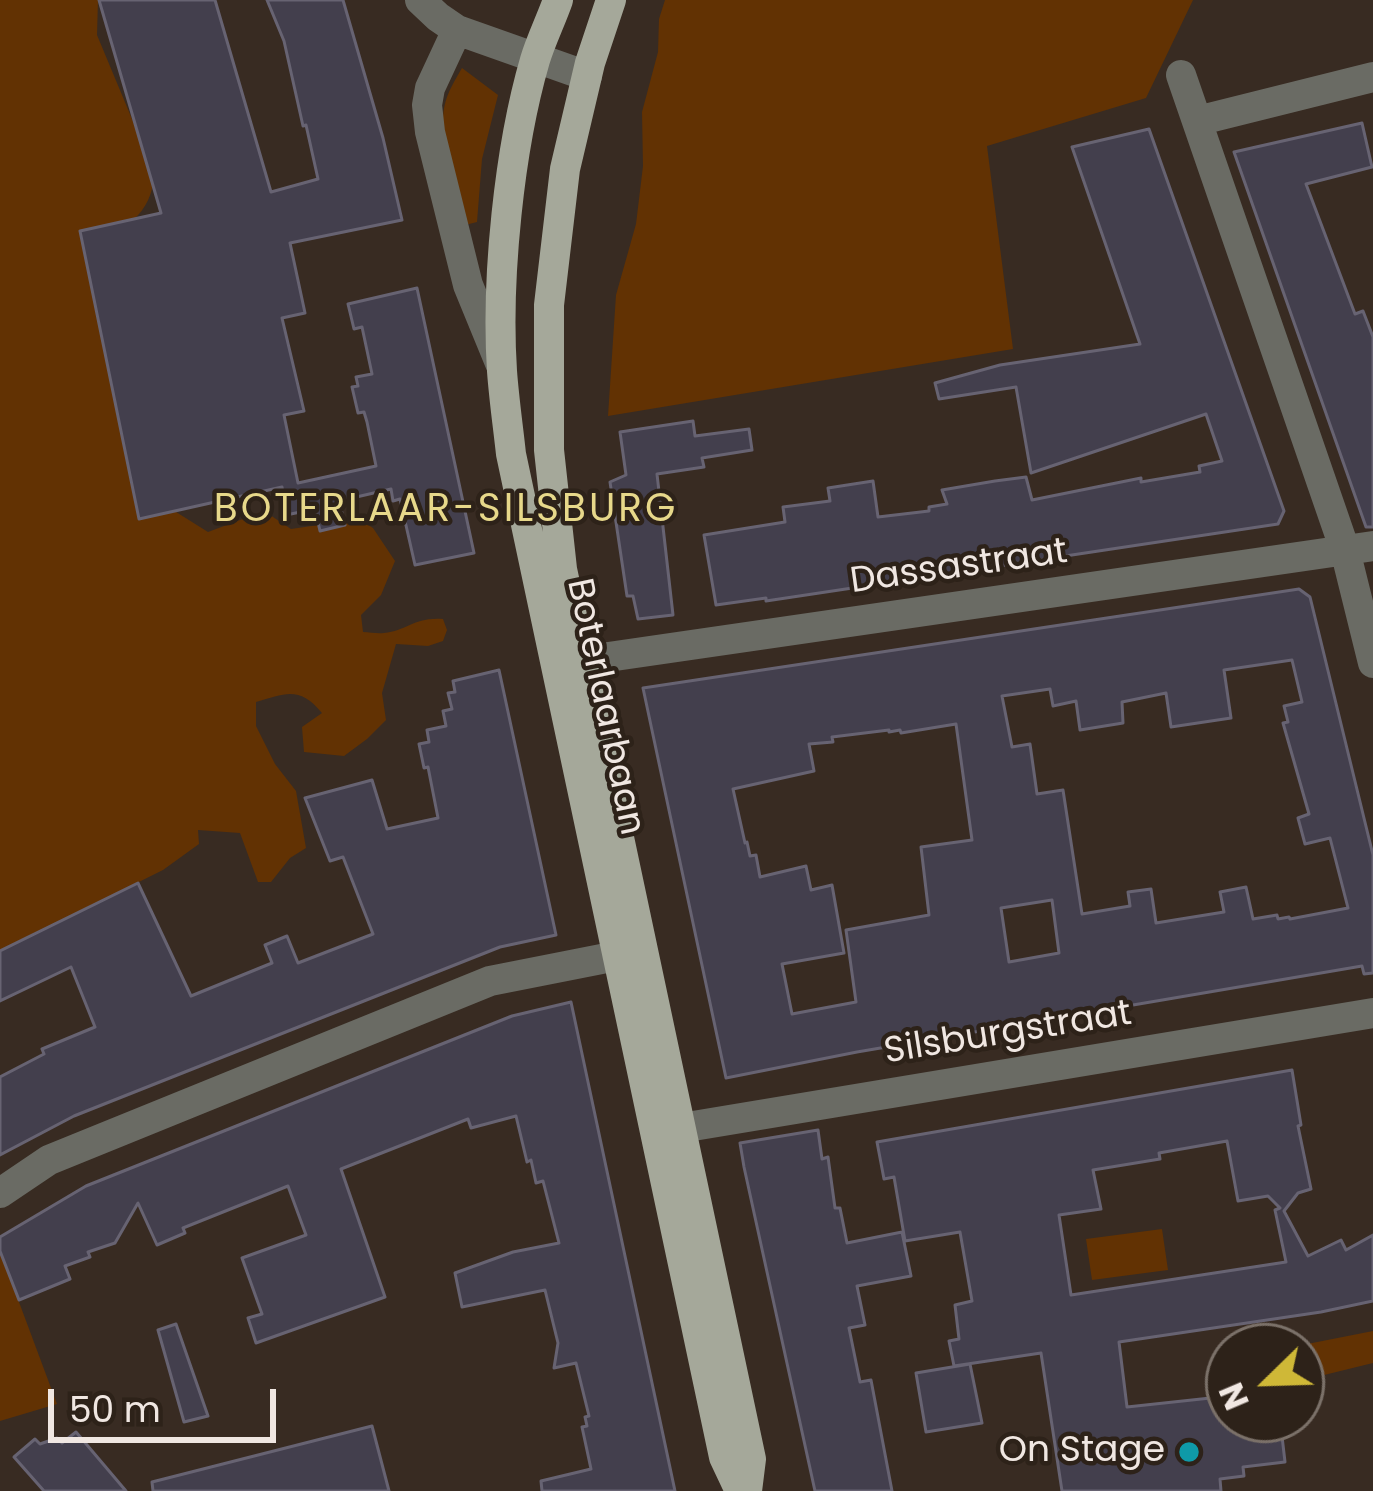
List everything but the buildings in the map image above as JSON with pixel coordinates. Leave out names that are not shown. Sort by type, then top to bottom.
[{"type":"main road","name":"Boterlaarbaan","points":[[558,0],[535,59],[506,232],[502,368],[511,454],[568,663],[668,1131],[751,1459],[743,1491]]},
{"type":"main road","name":"Boterlaarbaan","points":[[568,663],[549,450],[549,305],[565,169],[611,0]]},
{"type":"main road","name":"Boterlaarbaan","points":[[668,1131],[724,1457],[743,1491]]},
{"type":"street","points":[[420,0],[457,29],[587,76]]},
{"type":"street","points":[[457,29],[430,88],[430,132],[468,285],[502,368]]},
{"type":"street","points":[[1181,75],[1359,548],[1373,663]]},
{"type":"street","points":[[1197,122],[1373,76]]},
{"type":"street","name":"Dassastraat","points":[[568,663],[1359,548]]},
{"type":"street","points":[[0,1193],[49,1160],[490,981],[630,954]]},
{"type":"street","name":"Silsburgstraat","points":[[668,1131],[1373,1013]]},
{"type":"shaded area","points":[[0,0],[98,0],[97,35],[137,131],[147,135],[154,175],[142,211],[120,229],[82,242],[85,254],[97,254],[149,495],[208,532],[264,511],[291,529],[359,519],[373,528],[395,561],[381,595],[361,615],[363,632],[392,632],[433,619],[443,619],[447,630],[443,641],[428,646],[396,644],[382,693],[386,720],[344,756],[304,752],[302,727],[322,713],[307,699],[284,694],[256,702],[256,726],[275,764],[296,791],[306,848],[290,858],[271,882],[258,882],[240,833],[198,830],[199,844],[163,870],[0,951]]},
{"type":"shaded area","points":[[665,0],[1193,0],[1146,98],[987,146],[1013,349],[608,416],[616,295],[636,224],[643,166],[642,112],[658,52]]},
{"type":"shaded area","points":[[462,68],[498,95],[482,159],[477,222],[465,225],[443,130],[447,98]]},
{"type":"shaded area","points":[[1162,1229],[1168,1270],[1092,1280],[1086,1239]]},
{"type":"shaded area","points":[[0,1251],[57,1404],[0,1421]]},
{"type":"shaded area","points":[[1373,1331],[1373,1363],[1325,1375],[1325,1340]]},
{"type":"place","name":"On Stage","points":[[1189,1452]]},
{"type":"district","name":"BOTERLAAR-SILSBURG","points":[[446,511]]}]
